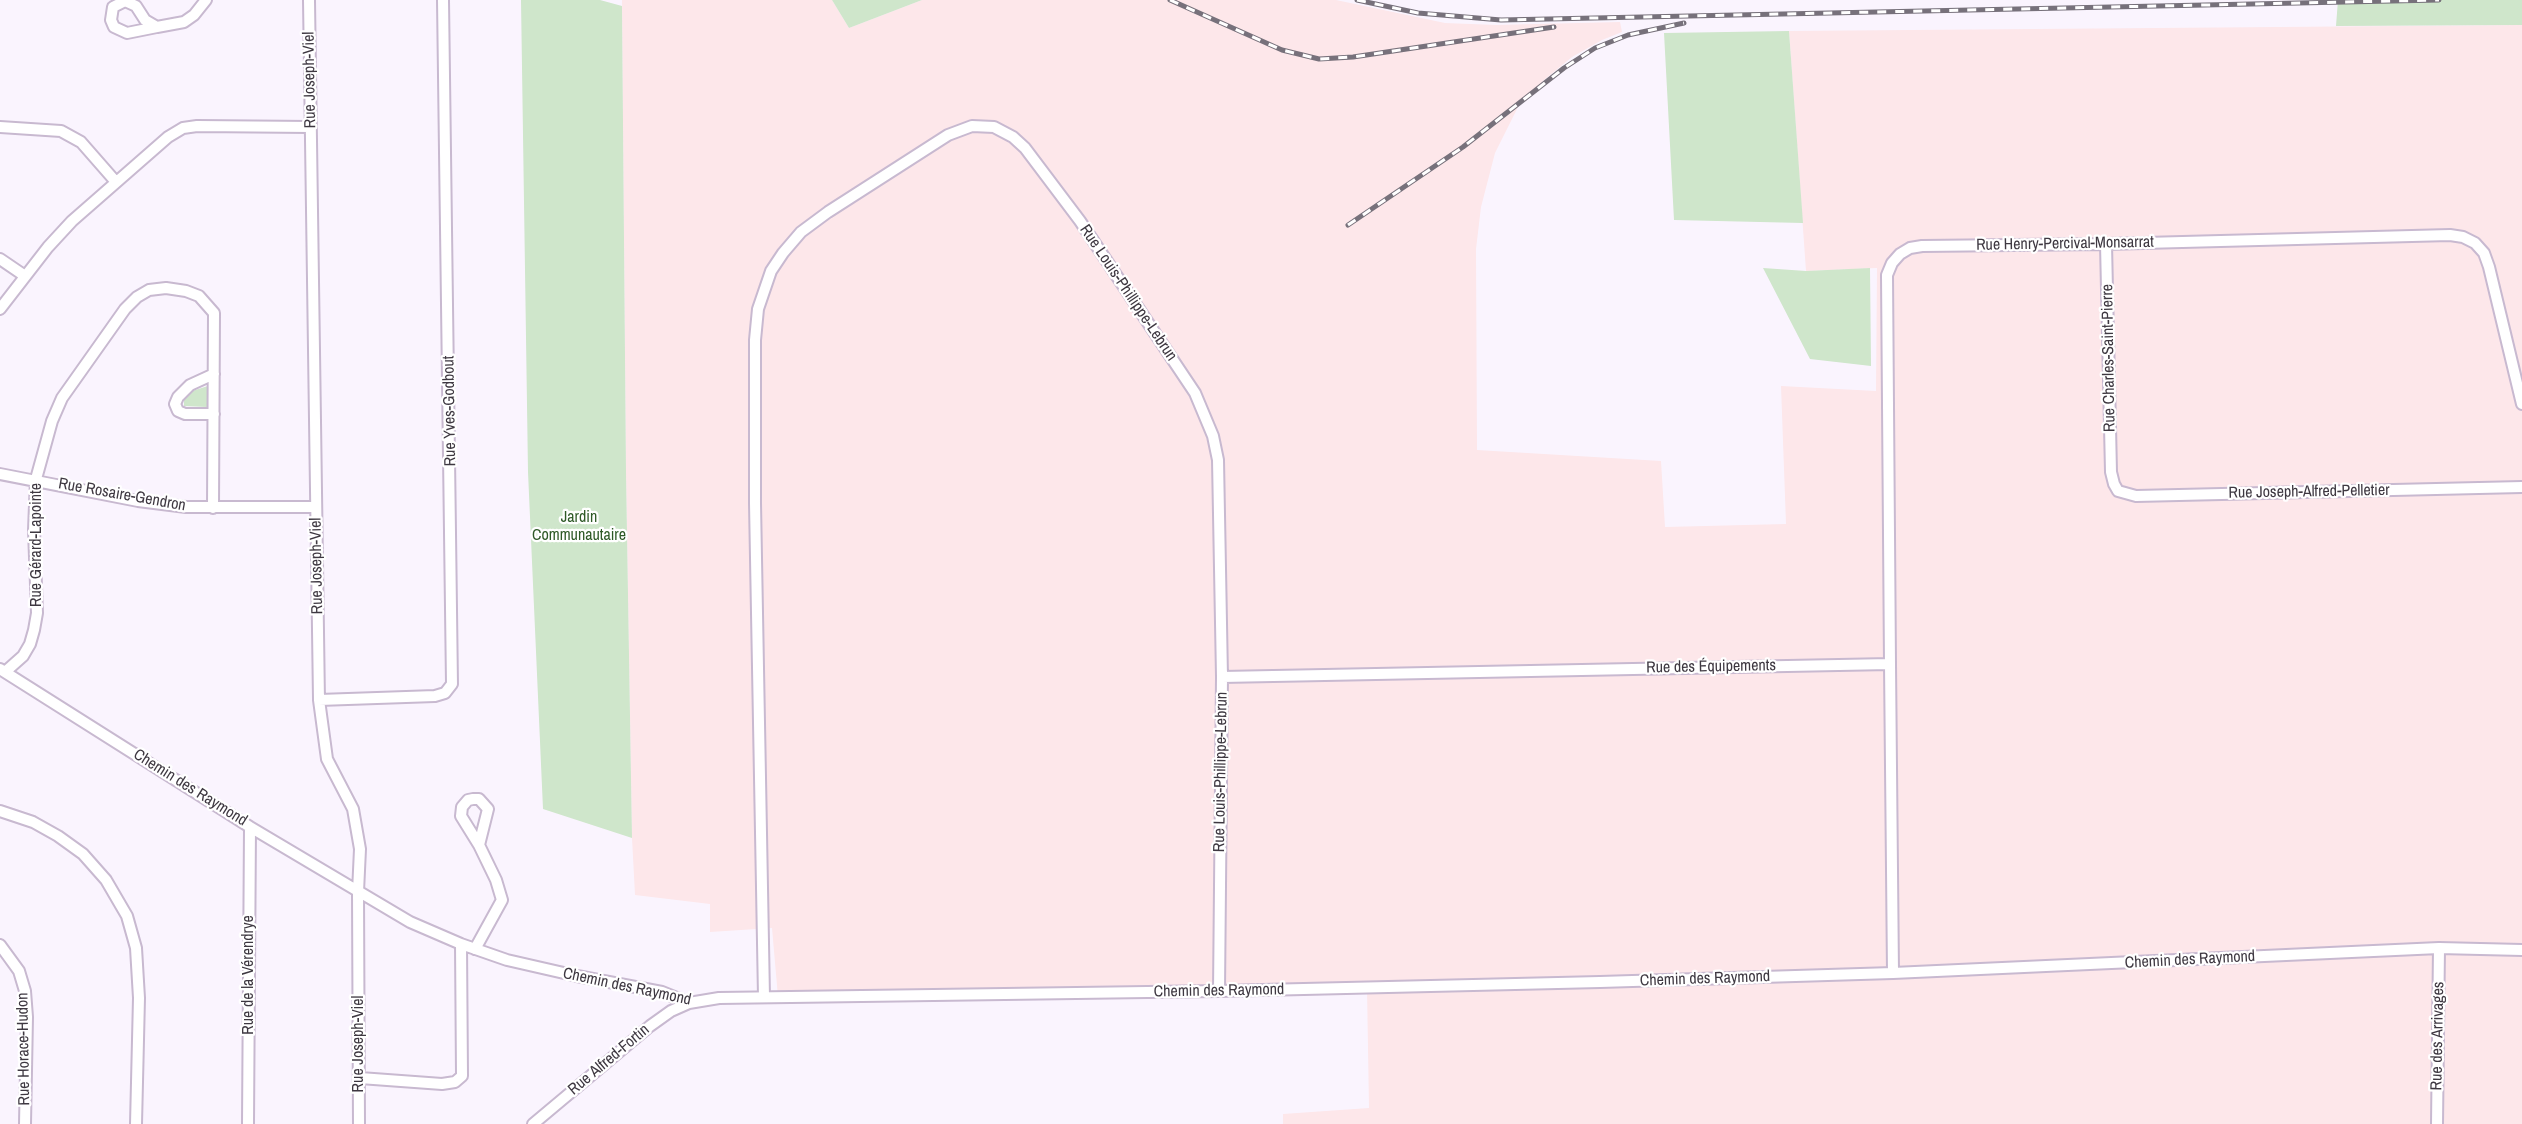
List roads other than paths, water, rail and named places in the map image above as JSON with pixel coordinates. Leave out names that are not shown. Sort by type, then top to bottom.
[{"type":"street","points":[[157,27],[184,22],[194,15],[206,0]]},
{"type":"street","name":"Rue Joseph-Viel","points":[[309,0],[319,700],[327,759],[353,809],[360,849],[358,892],[359,1124]]},
{"type":"street","name":"Rue Yves-Godbout","points":[[319,700],[435,696],[445,693],[452,684],[443,0]]},
{"type":"street","name":"Rue Louis-Phillippe-Lebrun","points":[[764,997],[755,503],[755,340],[758,309],[771,271],[801,232],[828,212],[948,135],[972,126],[994,127],[1012,137],[1025,148],[1080,221],[1195,393],[1206,415],[1218,460],[1222,677],[1219,991]]},
{"type":"street","points":[[0,127],[61,131],[81,142],[116,182]]},
{"type":"street","points":[[0,309],[72,221],[168,137],[183,128],[311,127]]},
{"type":"street","name":"Rue Henry-Percival-Monsarrat","points":[[1890,664],[1885,318],[1887,275],[1892,263],[1910,248],[2450,235],[2463,237],[2475,243],[2484,253],[2489,267],[2522,404]]},
{"type":"street","name":"Rue Charles-Saint-Pierre","points":[[2106,244],[2111,472]]},
{"type":"street","points":[[0,259],[25,276]]},
{"type":"street","name":"Rue Gérard-Lapointe","points":[[2,670],[23,656],[34,630],[37,613],[34,530],[36,480],[52,421],[62,398],[125,309],[137,297],[149,290],[166,288],[199,296],[214,313],[213,508]]},
{"type":"street","points":[[214,374],[190,385],[178,396],[175,404],[178,411],[185,414],[214,414]]},
{"type":"street","name":"Rue Joseph-Alfred-Pelletier","points":[[2111,472],[2118,491],[2136,496],[2522,487]]},
{"type":"street","name":"Rue Rosaire-Gendron","points":[[0,474],[138,501],[213,508],[316,507]]},
{"type":"street","points":[[1890,664],[1893,973]]},
{"type":"street","name":"Rue des Équipements","points":[[1222,677],[1890,664]]},
{"type":"street","name":"Chemin des Raymond","points":[[2,670],[250,827],[410,922],[461,944],[536,967],[662,992],[689,1003],[719,998],[1219,991],[1893,973],[2439,948],[2522,950]]},
{"type":"street","points":[[0,811],[33,822],[83,854],[106,879],[127,916],[136,948],[139,998],[136,1124]]},
{"type":"street","name":"Rue de la Vérendrye","points":[[248,1124],[250,827]]},
{"type":"street","points":[[475,949],[502,900],[496,880],[479,845]]},
{"type":"street","points":[[360,1078],[442,1084],[455,1082],[462,1076],[461,944]]},
{"type":"street","name":"Rue Horace-Hudon","points":[[0,945],[19,971],[25,991],[27,1017],[25,1124]]},
{"type":"street","name":"Rue des Arrivages","points":[[2437,1124],[2439,948]]},
{"type":"street","name":"Rue Alfred-Fortin","points":[[533,1124],[650,1026],[671,1011],[689,1003]]},
{"type":"railway","points":[[1170,0],[1282,50],[1319,59],[1353,57],[1554,27]]},
{"type":"railway","points":[[1357,0],[1418,13],[1501,20],[2439,0]]},
{"type":"railway","points":[[1348,225],[1463,147],[1564,68],[1595,48],[1628,35],[1684,23]]},
{"type":"park label","name":"Jardin Communautaire","points":[[579,527]]}]
